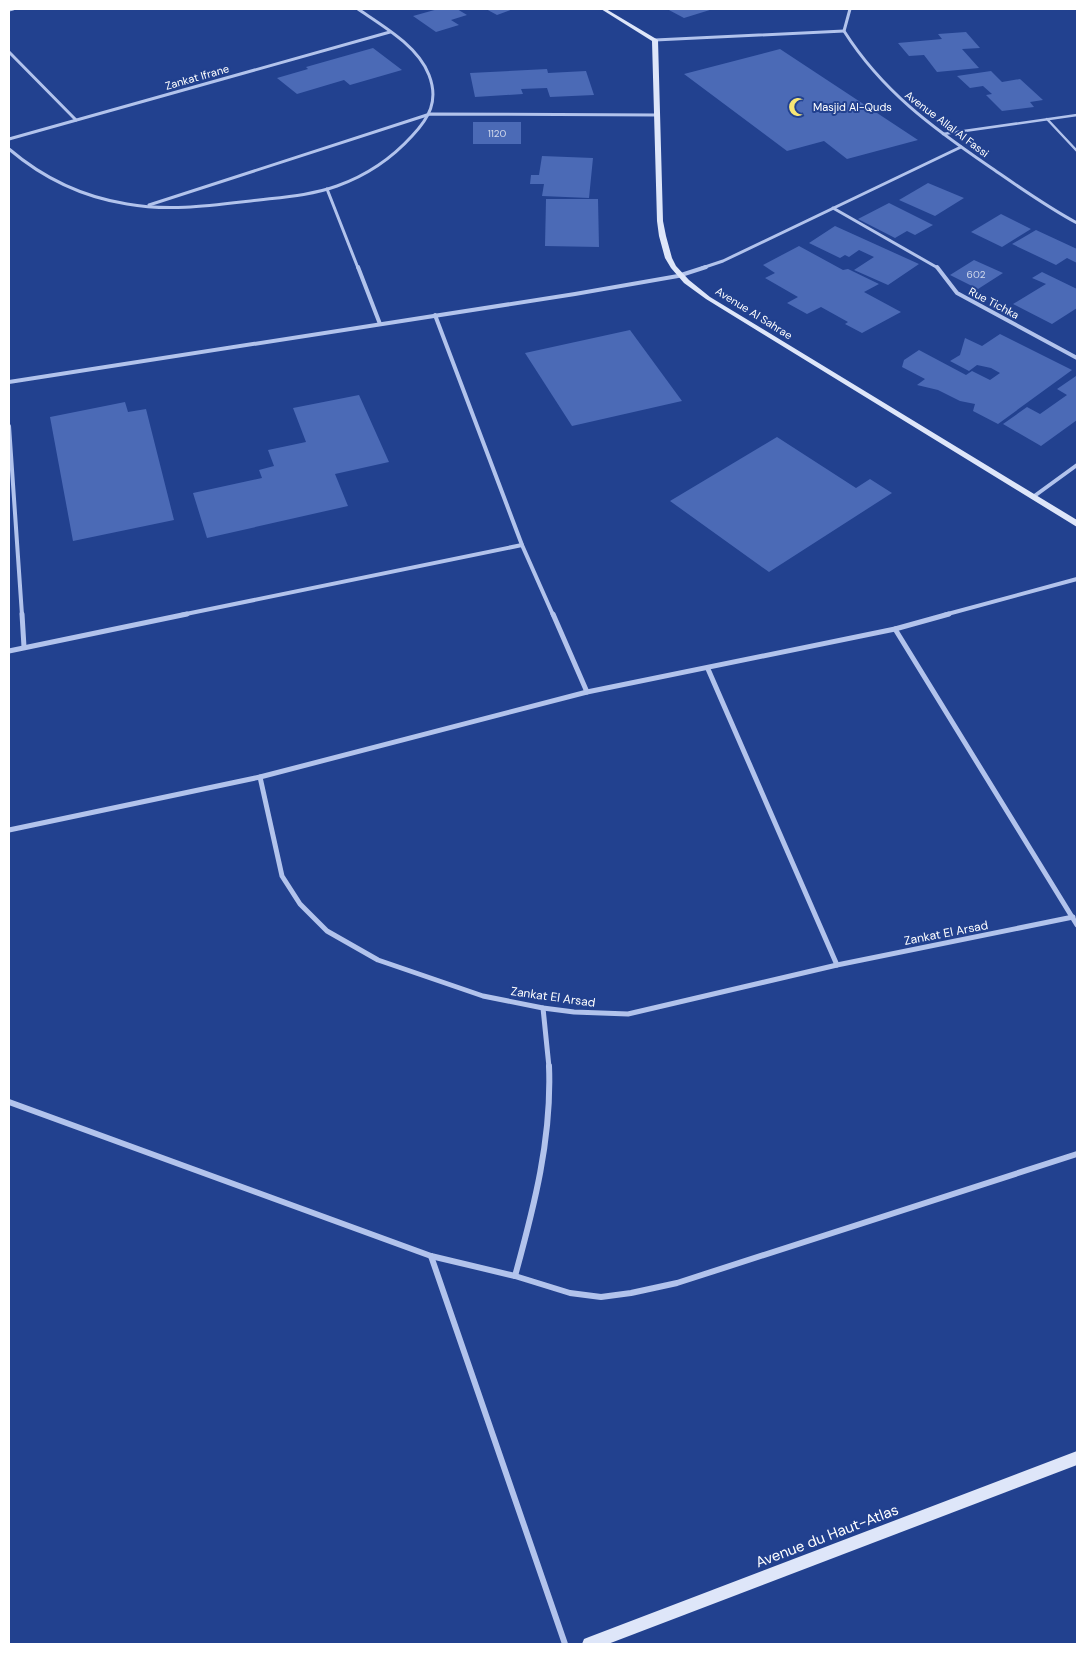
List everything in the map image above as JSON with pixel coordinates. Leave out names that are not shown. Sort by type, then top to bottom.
[{"type":"street","points":[[9,10],[13,9]]},
{"type":"street","points":[[9,149],[26,164],[61,184],[97,197],[145,207],[216,206],[327,189],[344,183],[397,150],[411,138],[430,114],[431,85],[428,74],[420,60],[390,32],[358,9]]},
{"type":"street","points":[[603,9],[655,40],[844,31],[850,9]]},
{"type":"street","name":"Avenue Allal Al Fassi","points":[[844,31],[856,52],[885,86],[908,108],[1042,203],[1077,223]]},
{"type":"street","name":"Zankat Ifrane","points":[[9,139],[390,32]]},
{"type":"street","name":"Avenue Al Sahrae","points":[[655,40],[660,220],[664,246],[678,276],[708,298],[1077,524]]},
{"type":"street","points":[[9,52],[76,120]]},
{"type":"street","points":[[145,207],[430,114],[656,114]]},
{"type":"street","points":[[9,382],[575,294],[678,276],[723,261],[961,147]]},
{"type":"street","points":[[327,189],[380,324]]},
{"type":"street","name":"Rue Tichka","points":[[833,208],[936,265],[957,293],[1077,358]]},
{"type":"street","points":[[435,316],[522,545],[587,692]]},
{"type":"street","points":[[1070,354],[1077,349]]},
{"type":"street","points":[[9,426],[24,647]]},
{"type":"street","points":[[1033,497],[1077,465]]},
{"type":"street","points":[[9,651],[522,545]]},
{"type":"street","points":[[9,830],[260,777],[587,692],[708,669],[895,629],[1077,579]]},
{"type":"street","points":[[895,629],[1077,926]]},
{"type":"street","points":[[708,669],[837,965]]},
{"type":"street","name":"Zankat El Arsad","points":[[260,777],[282,876],[300,904],[327,931],[378,960],[483,996],[543,1008],[574,1012],[628,1014],[837,965],[1073,918]]},
{"type":"street","points":[[516,1276],[540,1177],[548,1106],[550,1066],[543,1008]]},
{"type":"street","points":[[9,1102],[431,1256],[516,1276],[570,1293],[601,1297],[631,1294],[677,1283],[1077,1154]]},
{"type":"street","points":[[431,1256],[565,1644]]},
{"type":"street","name":"Avenue du Haut-Atlas","points":[[589,1644],[1077,1458]]},
{"type":"lane","points":[[943,134],[1077,115]]},
{"type":"lane","points":[[1047,120],[1077,152]]},
{"type":"building","points":[[438,9],[457,9],[467,15],[451,20],[459,25],[436,32],[413,16]]},
{"type":"building","points":[[486,9],[513,9],[497,15]]},
{"type":"building","points":[[667,9],[713,9],[684,18]]},
{"type":"building","points":[[966,32],[980,48],[962,49],[979,68],[937,72],[924,55],[909,56],[898,43],[942,39],[938,34]]},
{"type":"building","points":[[373,48],[402,70],[350,85],[344,80],[297,94],[277,78],[308,69],[306,67]]},
{"type":"building","name":"Masjid Al-Quds","points":[[780,49],[918,140],[847,159],[824,141],[787,151],[684,74]]},
{"type":"building","points":[[547,69],[548,73],[586,71],[594,95],[550,97],[547,88],[521,89],[523,94],[475,97],[470,73]]},
{"type":"building","points":[[991,71],[1002,82],[1020,79],[1043,100],[1030,102],[1034,107],[1002,111],[986,95],[992,94],[983,86],[970,88],[957,76]]},
{"type":"building","points":[[473,122],[521,122],[521,144],[473,144]]},
{"type":"building","points":[[542,156],[593,158],[589,198],[542,196],[544,184],[530,184],[531,175],[539,175]]},
{"type":"building","points":[[928,183],[964,198],[935,216],[899,200]]},
{"type":"building","points":[[546,199],[598,199],[599,247],[545,246]]},
{"type":"building","points":[[889,203],[933,225],[915,235],[907,231],[895,238],[858,219]]},
{"type":"building","points":[[1001,214],[1031,229],[1002,247],[971,232]]},
{"type":"building","points":[[835,226],[919,264],[888,285],[854,270],[874,257],[859,250],[849,257],[845,255],[840,258],[809,243]]},
{"type":"building","points":[[1036,230],[1077,249],[1077,263],[1067,258],[1056,265],[1012,244]]},
{"type":"building","points":[[799,246],[843,270],[848,269],[879,284],[864,292],[901,312],[862,333],[845,324],[848,322],[821,307],[807,314],[787,303],[798,297],[765,278],[775,273],[763,265]]},
{"type":"building","points":[[974,260],[1003,273],[978,289],[950,275]]},
{"type":"building","points":[[1042,272],[1077,289],[1077,308],[1052,324],[1013,304],[1046,284],[1032,278]]},
{"type":"building","points":[[630,330],[682,401],[572,426],[525,353]]},
{"type":"building","points":[[1000,334],[1072,370],[998,424],[973,411],[975,404],[960,401],[938,390],[917,385],[925,379],[902,367],[904,360],[919,350],[966,375],[972,371],[990,380],[1000,373],[991,368],[977,365],[969,371],[950,361],[960,355],[965,338],[982,346]]},
{"type":"building","points":[[1076,376],[1077,420],[1041,446],[1003,424],[1027,407],[1040,414],[1067,395],[1057,389]]},
{"type":"building","points":[[359,395],[389,462],[335,474],[348,506],[207,538],[193,493],[262,478],[259,470],[274,466],[268,450],[306,442],[293,408]]},
{"type":"building","points":[[125,402],[128,412],[146,409],[174,520],[73,541],[50,417]]},
{"type":"building","points":[[777,437],[856,488],[870,479],[892,493],[769,572],[670,501]]},
{"type":"place","name":"Masjid Al-Quds","points":[[798,107]]}]
